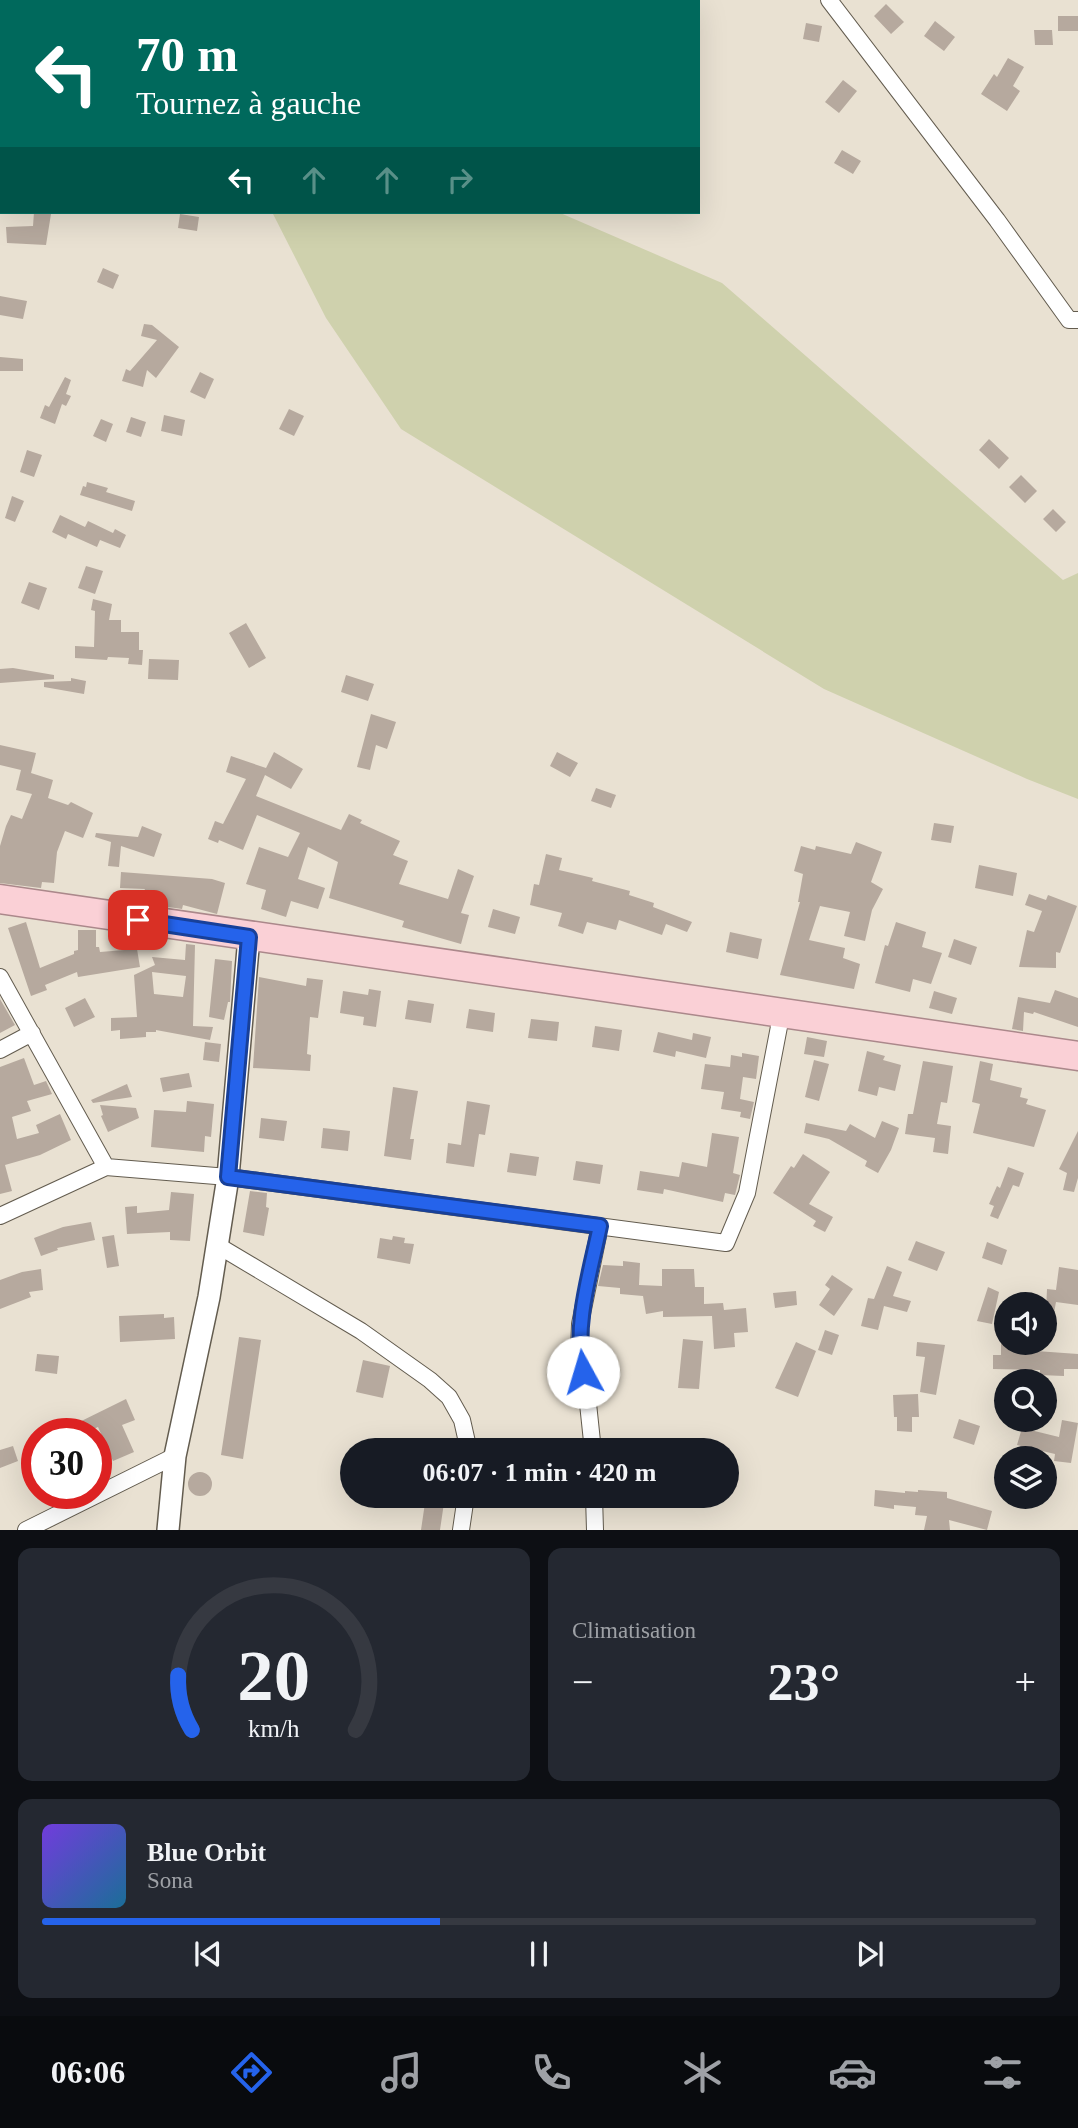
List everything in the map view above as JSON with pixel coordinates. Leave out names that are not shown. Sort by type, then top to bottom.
[{"type":"highway","points":[[0,899],[1078,1056]]},
{"type":"street","points":[[829,0],[997,220],[1069,320],[1078,320]]},
{"type":"street","points":[[168,1530],[175,1456],[228,1177],[249,937]]},
{"type":"street","points":[[0,977],[106,1167]]},
{"type":"street","points":[[0,1216],[106,1167],[228,1177],[726,1243],[747,1192],[782,1011]]},
{"type":"street","points":[[0,1050],[32,1033]]},
{"type":"street","points":[[592,1438],[579,1349],[580,1324],[600,1226]]},
{"type":"street","points":[[217,1245],[360,1331],[430,1380],[449,1397],[461,1420],[465,1438]]},
{"type":"street","points":[[26,1530],[175,1456]]},
{"type":"street","points":[[461,1530],[464,1508]]},
{"type":"street","points":[[594,1508],[595,1530]]},
{"type":"green space","points":[[273,214],[563,214],[722,283],[1063,580],[1078,573],[1078,799],[824,689],[401,429],[326,318]]},
{"type":"building","points":[[886,4],[904,22],[891,34],[874,16]]},
{"type":"building","points":[[1058,16],[1078,16],[1078,31],[1058,31]]},
{"type":"building","points":[[935,21],[955,37],[944,51],[924,36]]},
{"type":"building","points":[[806,23],[822,26],[819,42],[803,39]]},
{"type":"building","points":[[1034,30],[1052,30],[1053,45],[1035,45]]},
{"type":"building","points":[[1008,58],[1024,67],[1013,86],[1020,91],[1007,111],[981,94],[994,74],[997,77]]},
{"type":"building","points":[[843,80],[857,91],[839,113],[825,102]]},
{"type":"building","points":[[842,150],[861,161],[853,174],[834,163]]},
{"type":"building","points":[[34,214],[51,214],[46,245],[7,243],[6,227],[33,226]]},
{"type":"building","points":[[180,214],[199,217],[197,231],[178,228]]},
{"type":"building","points":[[103,268],[119,275],[113,289],[97,282]]},
{"type":"building","points":[[0,296],[27,301],[23,319],[0,315]]},
{"type":"building","points":[[144,324],[152,325],[179,347],[156,378],[147,370],[143,387],[122,381],[126,369],[130,371],[157,340],[141,336]]},
{"type":"building","points":[[0,357],[23,359],[23,371],[0,371]]},
{"type":"building","points":[[200,372],[214,379],[205,399],[190,392]]},
{"type":"building","points":[[65,377],[71,380],[66,394],[71,396],[66,406],[62,404],[55,424],[40,418],[45,405],[49,407]]},
{"type":"building","points":[[289,409],[304,416],[294,436],[279,429]]},
{"type":"building","points":[[164,415],[185,420],[182,436],[161,431]]},
{"type":"building","points":[[131,417],[146,422],[141,437],[126,432]]},
{"type":"building","points":[[101,419],[113,424],[106,442],[93,436]]},
{"type":"building","points":[[989,439],[1009,458],[999,469],[979,450]]},
{"type":"building","points":[[27,450],[42,455],[34,477],[20,472]]},
{"type":"building","points":[[1021,475],[1037,491],[1025,503],[1009,487]]},
{"type":"building","points":[[87,482],[108,488],[106,492],[135,501],[132,511],[80,495]]},
{"type":"building","points":[[12,496],[24,501],[15,522],[5,518]]},
{"type":"building","points":[[1053,509],[1066,522],[1056,532],[1043,519]]},
{"type":"building","points":[[60,515],[85,527],[88,521],[113,533],[115,529],[126,535],[120,548],[100,540],[97,547],[68,534],[66,539],[52,532]]},
{"type":"building","points":[[86,566],[103,571],[95,594],[78,588]]},
{"type":"building","points":[[29,582],[47,588],[39,610],[21,603]]},
{"type":"building","points":[[93,599],[112,604],[109,620],[121,620],[121,632],[139,632],[139,650],[143,650],[142,665],[128,664],[129,658],[75,658],[75,646],[94,647],[95,611],[91,610]]},
{"type":"building","points":[[246,623],[266,658],[249,668],[229,633]]},
{"type":"building","points":[[149,659],[179,660],[178,680],[148,679]]},
{"type":"building","points":[[13,668],[54,675],[54,679],[0,683],[0,669]]},
{"type":"building","points":[[346,675],[374,684],[368,701],[341,692]]},
{"type":"building","points":[[71,678],[86,681],[84,694],[44,687],[44,682],[71,681]]},
{"type":"building","points":[[371,714],[396,722],[387,749],[376,745],[370,770],[357,767]]},
{"type":"building","points":[[0,745],[36,753],[31,773],[53,780],[48,798],[68,805],[71,802],[93,813],[83,838],[65,831],[57,852],[54,883],[42,882],[41,888],[0,883],[0,846],[6,826],[11,815],[22,819],[32,794],[16,790],[21,770],[0,765]]},
{"type":"building","points":[[274,752],[303,769],[291,789],[265,775],[256,796],[341,830],[349,814],[362,820],[360,823],[400,841],[393,855],[408,861],[399,884],[448,899],[458,869],[474,876],[461,913],[469,915],[461,944],[402,927],[404,921],[329,898],[338,862],[308,847],[298,879],[325,888],[318,909],[291,901],[286,917],[261,909],[266,890],[246,884],[259,847],[288,857],[300,833],[257,815],[243,850],[219,840],[218,843],[208,839],[215,821],[223,824],[246,779],[226,772],[231,756],[266,768]]},
{"type":"building","points":[[557,752],[578,763],[570,777],[550,766]]},
{"type":"building","points":[[596,788],[616,795],[611,808],[591,801]]},
{"type":"building","points":[[934,823],[954,826],[951,843],[931,840]]},
{"type":"building","points":[[142,826],[162,834],[154,857],[121,846],[119,867],[108,866],[111,842],[95,837],[96,833],[138,837]]},
{"type":"building","points":[[856,842],[882,852],[871,882],[883,889],[872,910],[865,941],[844,936],[850,912],[820,906],[809,940],[845,948],[843,958],[860,964],[854,989],[780,975],[800,902],[803,874],[794,871],[801,846],[815,850],[816,846],[851,854]]},
{"type":"building","points":[[546,854],[562,858],[559,870],[630,891],[629,895],[654,903],[653,907],[692,922],[687,932],[666,924],[662,935],[619,920],[616,930],[587,922],[583,934],[558,926],[562,913],[530,905],[534,884],[539,885]]},
{"type":"building","points":[[979,865],[1017,873],[1013,896],[975,888]]},
{"type":"building","points":[[121,872],[212,879],[225,883],[217,914],[183,905],[182,909],[141,903],[139,902],[145,889],[120,888]]},
{"type":"building","points":[[1029,894],[1046,900],[1048,895],[1077,906],[1060,953],[1056,952],[1056,968],[1019,967],[1027,930],[1034,932],[1042,911],[1025,905]]},
{"type":"building","points":[[493,909],[520,917],[515,934],[488,927]]},
{"type":"building","points":[[26,922],[40,968],[78,950],[78,930],[96,930],[96,947],[99,947],[100,952],[137,949],[140,967],[78,977],[77,972],[45,985],[47,990],[31,996],[8,928]]},
{"type":"building","points":[[896,922],[926,932],[922,947],[942,953],[931,984],[913,979],[910,992],[875,983],[885,945],[888,946]]},
{"type":"building","points":[[730,932],[762,939],[758,959],[726,952]]},
{"type":"building","points":[[954,939],[977,947],[971,965],[948,957]]},
{"type":"building","points":[[186,944],[195,945],[193,1026],[213,1027],[210,1040],[156,1030],[146,1032],[146,1037],[120,1039],[120,1030],[111,1031],[111,1018],[137,1017],[134,975],[155,965],[152,957],[185,960]],"holes":[[[152,972],[186,976],[183,997],[154,994]]]},
{"type":"building","points":[[215,959],[232,961],[230,1002],[224,1020],[209,1017]]},
{"type":"building","points":[[259,977],[306,986],[307,978],[323,980],[318,1018],[310,1017],[307,1054],[311,1055],[310,1071],[253,1068]]},
{"type":"building","points":[[369,989],[381,991],[376,1027],[363,1025],[364,1017],[340,1013],[343,991],[368,995]]},
{"type":"building","points":[[1055,990],[1078,998],[1078,1027],[1034,1012],[1024,1012],[1023,1031],[1012,1029],[1018,997],[1050,1003]]},
{"type":"building","points":[[934,991],[957,998],[952,1014],[929,1008]]},
{"type":"building","points":[[85,998],[95,1017],[74,1027],[65,1008]]},
{"type":"building","points":[[0,999],[15,1025],[0,1033]]},
{"type":"building","points":[[408,1000],[434,1004],[431,1023],[405,1019]]},
{"type":"building","points":[[469,1009],[495,1013],[493,1032],[466,1028]]},
{"type":"building","points":[[531,1019],[559,1022],[557,1041],[528,1038]]},
{"type":"building","points":[[595,1026],[622,1030],[619,1051],[592,1047]]},
{"type":"building","points":[[658,1032],[692,1040],[693,1033],[711,1037],[706,1058],[676,1051],[675,1057],[653,1052]]},
{"type":"building","points":[[807,1037],[827,1041],[824,1057],[804,1054]]},
{"type":"building","points":[[205,1042],[221,1044],[219,1062],[203,1060]]},
{"type":"building","points":[[867,1051],[885,1056],[883,1060],[901,1065],[895,1091],[879,1087],[877,1096],[858,1091]]},
{"type":"building","points":[[742,1053],[759,1056],[756,1079],[743,1077],[740,1099],[754,1102],[750,1119],[740,1117],[741,1112],[721,1109],[724,1092],[701,1089],[705,1064],[730,1067],[731,1055],[742,1057]]},
{"type":"building","points":[[24,1058],[34,1085],[46,1081],[52,1094],[27,1101],[31,1111],[12,1117],[17,1139],[39,1133],[36,1125],[60,1114],[71,1140],[40,1155],[5,1165],[12,1191],[0,1194],[0,1067]]},
{"type":"building","points":[[814,1060],[829,1064],[819,1101],[805,1097]]},
{"type":"building","points":[[923,1061],[953,1066],[947,1103],[941,1102],[937,1124],[951,1126],[948,1154],[933,1152],[935,1138],[905,1134],[908,1114],[913,1114]]},
{"type":"building","points":[[980,1061],[993,1064],[990,1080],[1022,1088],[1020,1097],[1028,1099],[1026,1104],[1046,1110],[1034,1147],[973,1133],[980,1104],[972,1102]]},
{"type":"building","points":[[189,1073],[192,1087],[163,1092],[160,1078]]},
{"type":"building","points":[[127,1084],[132,1097],[93,1103],[91,1100]]},
{"type":"building","points":[[393,1087],[418,1091],[410,1139],[414,1139],[411,1160],[384,1156]]},
{"type":"building","points":[[187,1101],[214,1104],[211,1137],[205,1136],[204,1152],[151,1147],[154,1110],[186,1112]]},
{"type":"building","points":[[467,1101],[490,1105],[485,1135],[479,1134],[474,1167],[446,1163],[448,1143],[461,1145]]},
{"type":"building","points":[[100,1105],[136,1108],[139,1118],[108,1132],[101,1116]]},
{"type":"building","points":[[261,1118],[287,1121],[284,1141],[259,1138]]},
{"type":"building","points":[[882,1121],[899,1128],[878,1173],[865,1166],[867,1161],[829,1139],[804,1133],[806,1123],[846,1131],[850,1124],[875,1138]]},
{"type":"building","points":[[323,1128],[350,1131],[348,1151],[321,1148]]},
{"type":"building","points":[[1078,1131],[1078,1178],[1074,1192],[1063,1190],[1067,1173],[1059,1169]]},
{"type":"building","points":[[712,1133],[739,1137],[733,1173],[740,1175],[735,1195],[725,1193],[723,1202],[664,1189],[663,1194],[637,1190],[640,1171],[679,1177],[682,1162],[707,1167]]},
{"type":"building","points":[[510,1153],[539,1157],[536,1176],[507,1172]]},
{"type":"building","points":[[803,1154],[830,1172],[809,1204],[833,1217],[825,1232],[813,1226],[816,1221],[773,1193],[791,1166],[794,1168]]},
{"type":"building","points":[[576,1161],[603,1165],[600,1184],[573,1180]]},
{"type":"building","points":[[1008,1167],[1024,1173],[1019,1187],[1013,1185],[998,1219],[990,1216],[994,1206],[989,1204],[997,1186],[1000,1188]]},
{"type":"building","points":[[250,1191],[267,1193],[266,1207],[269,1208],[264,1236],[243,1232]]},
{"type":"building","points":[[171,1192],[194,1194],[190,1241],[170,1240],[170,1232],[127,1234],[125,1207],[137,1206],[137,1213],[169,1210]]},
{"type":"building","points":[[91,1222],[95,1240],[57,1248],[58,1250],[41,1256],[34,1238],[63,1227]]},
{"type":"building","points":[[114,1235],[119,1266],[107,1268],[102,1237]]},
{"type":"building","points":[[393,1236],[405,1238],[404,1243],[414,1244],[410,1264],[377,1258],[380,1238],[392,1240]]},
{"type":"building","points":[[916,1241],[945,1252],[937,1271],[908,1260]]},
{"type":"building","points":[[987,1242],[1007,1250],[1002,1265],[982,1258]]},
{"type":"building","points":[[623,1261],[640,1263],[639,1285],[662,1286],[662,1269],[694,1269],[695,1287],[704,1287],[704,1304],[723,1303],[724,1310],[746,1308],[748,1332],[734,1333],[735,1347],[714,1349],[712,1316],[663,1317],[663,1311],[646,1314],[643,1296],[620,1294],[620,1288],[598,1286],[603,1265],[623,1266]]},
{"type":"building","points":[[887,1266],[902,1272],[893,1296],[911,1301],[907,1312],[884,1306],[878,1330],[861,1326],[868,1298],[874,1299]]},
{"type":"building","points":[[1059,1267],[1078,1270],[1078,1305],[1057,1302],[1057,1292],[1047,1292],[1047,1289],[1056,1290]]},
{"type":"building","points":[[41,1269],[43,1290],[29,1292],[31,1297],[0,1309],[0,1280]]},
{"type":"building","points":[[832,1275],[853,1289],[834,1316],[819,1305],[830,1289],[825,1285]]},
{"type":"building","points":[[988,1287],[999,1292],[994,1292],[992,1324],[977,1321]]},
{"type":"building","points":[[796,1291],[797,1305],[775,1308],[773,1293]]},
{"type":"building","points":[[164,1314],[164,1318],[174,1317],[175,1339],[120,1342],[119,1316]]},
{"type":"building","points":[[825,1330],[839,1335],[832,1355],[818,1350]]},
{"type":"building","points":[[239,1337],[261,1340],[243,1459],[221,1455]]},
{"type":"building","points":[[683,1339],[703,1341],[699,1389],[678,1388]]},
{"type":"building","points":[[796,1342],[816,1351],[798,1397],[775,1388]]},
{"type":"building","points":[[917,1342],[945,1345],[936,1395],[920,1392],[925,1357],[916,1356]]},
{"type":"building","points":[[37,1354],[59,1356],[57,1374],[35,1371]]},
{"type":"building","points":[[1078,1354],[1078,1369],[1064,1369],[1064,1376],[1057,1376],[1057,1369],[993,1369],[994,1355]]},
{"type":"building","points":[[363,1360],[390,1366],[383,1398],[356,1392]]},
{"type":"building","points":[[918,1394],[919,1417],[912,1417],[912,1432],[897,1431],[893,1395]]},
{"type":"building","points":[[126,1399],[135,1420],[122,1425],[134,1452],[113,1461],[112,1418],[87,1418]]},
{"type":"building","points":[[959,1419],[980,1426],[974,1445],[953,1438]]},
{"type":"building","points":[[1062,1420],[1078,1423],[1071,1463],[1057,1461],[1057,1446],[1017,1445],[1021,1432],[1038,1432],[1059,1437]]},
{"type":"building","points":[[13,1446],[18,1461],[0,1468],[0,1450]]},
{"type":"building","points":[[200,1472],[208,1476],[212,1484],[208,1492],[200,1496],[192,1492],[188,1484],[192,1476]]},
{"type":"building","points":[[875,1490],[905,1493],[918,1490],[947,1492],[947,1498],[992,1511],[987,1530],[949,1520],[950,1530],[924,1530],[927,1516],[915,1515],[916,1507],[894,1505],[894,1509],[874,1506]]},
{"type":"building","points":[[424,1508],[443,1508],[440,1530],[421,1530]]},
{"type":"route","points":[[138,920],[249,937],[228,1177],[600,1226],[580,1324],[579,1349],[583,1372]]}]
